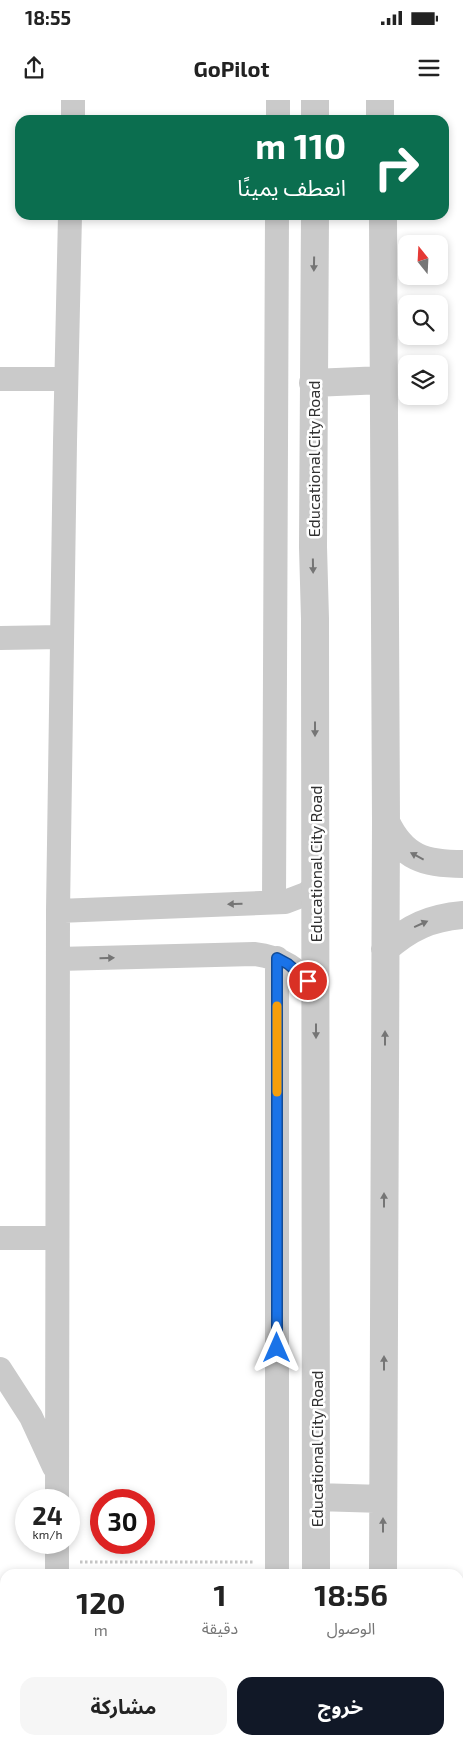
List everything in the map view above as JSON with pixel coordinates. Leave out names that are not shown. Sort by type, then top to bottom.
[{"type":"street","points":[[73,100],[73,115]]},
{"type":"street","points":[[278,100],[278,115]]},
{"type":"street","points":[[315,100],[315,115]]},
{"type":"street","points":[[380,100],[380,115]]},
{"type":"street","points":[[57,1489],[58,911],[70,220]]},
{"type":"street","points":[[274,902],[277,220]]},
{"type":"street","name":"Educational City Road","points":[[315,220],[313,383],[316,1569]]},
{"type":"street","points":[[382,220],[386,822],[383,1569]]},
{"type":"street","points":[[0,380],[66,379]]},
{"type":"street","points":[[313,383],[383,380]]},
{"type":"street","points":[[0,638],[62,637]]},
{"type":"street","points":[[386,822],[397,842],[416,856],[438,864],[463,864]]},
{"type":"street","points":[[58,911],[274,902],[296,899],[315,887]]},
{"type":"street","points":[[385,949],[412,928],[446,916],[463,915]]},
{"type":"street","points":[[58,959],[254,954],[277,958],[288,964],[299,972],[316,992]]},
{"type":"street","points":[[277,958],[277,1568]]},
{"type":"street","points":[[0,1238],[56,1238]]},
{"type":"street","points":[[0,1369],[31,1418],[57,1473]]},
{"type":"street","points":[[316,1497],[383,1499]]},
{"type":"path","points":[[57,1559],[277,1568]]},
{"type":"slow traffic","points":[[277,1006],[277,1092]]},
{"type":"route","points":[[277,1348],[277,958],[299,972],[308,981]]}]
